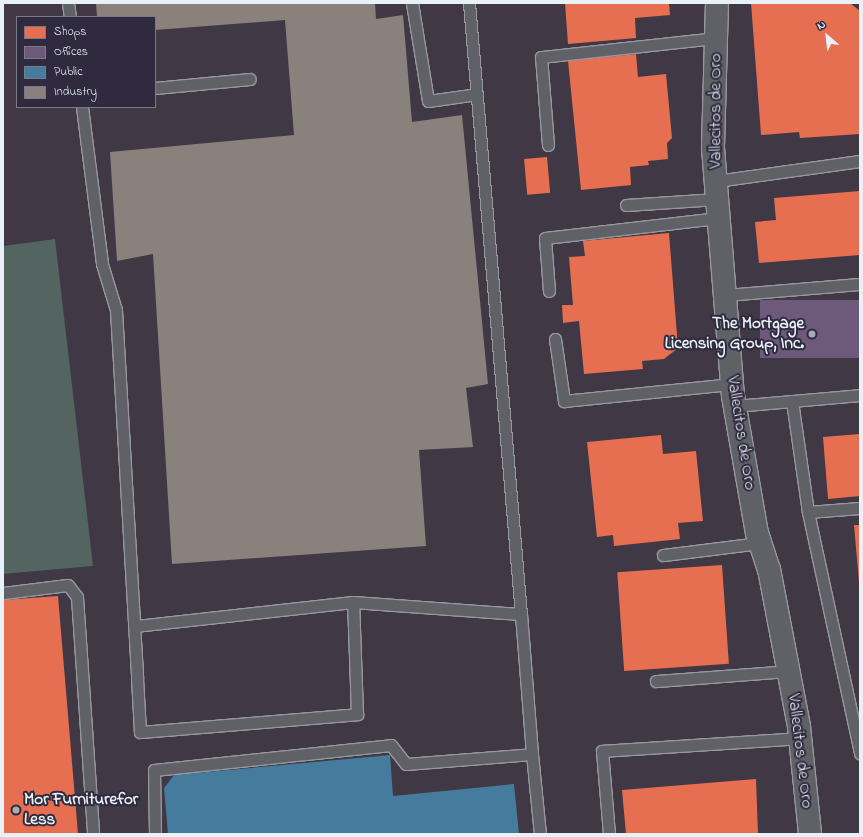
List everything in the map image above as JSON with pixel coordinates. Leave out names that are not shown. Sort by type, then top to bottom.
[{"type":"street","name":"Vallecitos de Oro","points":[[717,3],[714,148],[732,384],[760,543],[770,569],[801,738],[810,834]]},
{"type":"lane","points":[[68,3],[70,16]]},
{"type":"lane","points":[[412,3],[428,101],[477,94]]},
{"type":"lane","points":[[469,3],[540,834]]},
{"type":"lane","points":[[548,146],[541,57],[716,38]]},
{"type":"lane","points":[[156,88],[250,79]]},
{"type":"lane","points":[[82,108],[102,264],[116,310],[140,732],[357,714],[353,602]]},
{"type":"lane","points":[[549,291],[545,238],[717,200],[860,161]]},
{"type":"lane","points":[[626,205],[717,200]]},
{"type":"lane","points":[[725,295],[860,284]]},
{"type":"lane","points":[[555,339],[564,401],[732,384]]},
{"type":"lane","points":[[735,406],[860,395]]},
{"type":"lane","points":[[792,401],[808,512],[860,753]]},
{"type":"lane","points":[[808,512],[860,508]]},
{"type":"lane","points":[[663,555],[760,543]]},
{"type":"lane","points":[[3,593],[68,586],[77,597],[93,834]]},
{"type":"lane","points":[[134,626],[353,602],[521,614]]},
{"type":"lane","points":[[656,681],[789,671]]},
{"type":"lane","points":[[609,834],[602,751],[801,738]]},
{"type":"lane","points":[[155,834],[154,770],[391,745],[406,764],[532,754]]},
{"type":"shaded area","points":[[3,3],[860,3],[860,834],[3,834],[3,574],[92,566],[55,239],[3,246]]},
{"type":"shaded area","points":[[55,239],[93,566],[3,574],[3,246]]},
{"type":"building: Shops","points":[[565,3],[669,3],[670,15],[635,18],[636,38],[568,44]]},
{"type":"building: Shops","points":[[751,3],[850,3],[860,11],[860,134],[800,138],[799,132],[761,135]]},
{"type":"building: Shops","points":[[636,54],[638,77],[666,74],[672,138],[667,143],[668,159],[648,161],[649,165],[630,167],[631,185],[581,190],[568,61]]},
{"type":"building: Shops","points":[[547,157],[550,193],[527,195],[524,159]]},
{"type":"building: Shops","points":[[860,191],[860,255],[759,263],[755,222],[776,220],[774,198]]},
{"type":"building: Shops","points":[[669,233],[678,348],[664,359],[642,361],[643,369],[584,374],[579,321],[563,323],[562,305],[573,305],[569,257],[585,256],[583,241]]},
{"type":"building: Shops","points":[[860,434],[860,496],[828,499],[823,437]]},
{"type":"building: Shops","points":[[661,435],[663,454],[696,451],[703,521],[678,523],[680,539],[614,546],[613,535],[597,537],[587,442]]},
{"type":"building: Shops","points":[[854,525],[860,525],[860,582],[859,582]]},
{"type":"building: Shops","points":[[722,565],[729,664],[624,671],[617,572]]},
{"type":"building: Shops","points":[[58,596],[78,834],[3,834],[3,600]]},
{"type":"building: Shops","points":[[756,779],[758,834],[626,834],[622,790]]},
{"type":"building: Offices","name":"The Mortgage Licensing Group, Inc.","points":[[760,300],[860,300],[860,358],[760,358]]},
{"type":"building: Public","points":[[390,755],[393,796],[514,784],[519,834],[168,834],[164,788],[174,775]]},
{"type":"building: Industry","points":[[96,3],[375,3],[376,19],[403,15],[412,122],[462,115],[488,384],[466,388],[473,447],[419,450],[426,546],[172,564],[153,254],[117,261],[110,152],[294,135],[285,20],[156,30],[156,16],[97,16]]},
{"type":"place","name":"The Mortgage Licensing Group, Inc.","points":[[812,334]]},
{"type":"place","name":"Mor Furniturefor Less","points":[[16,810]]}]
